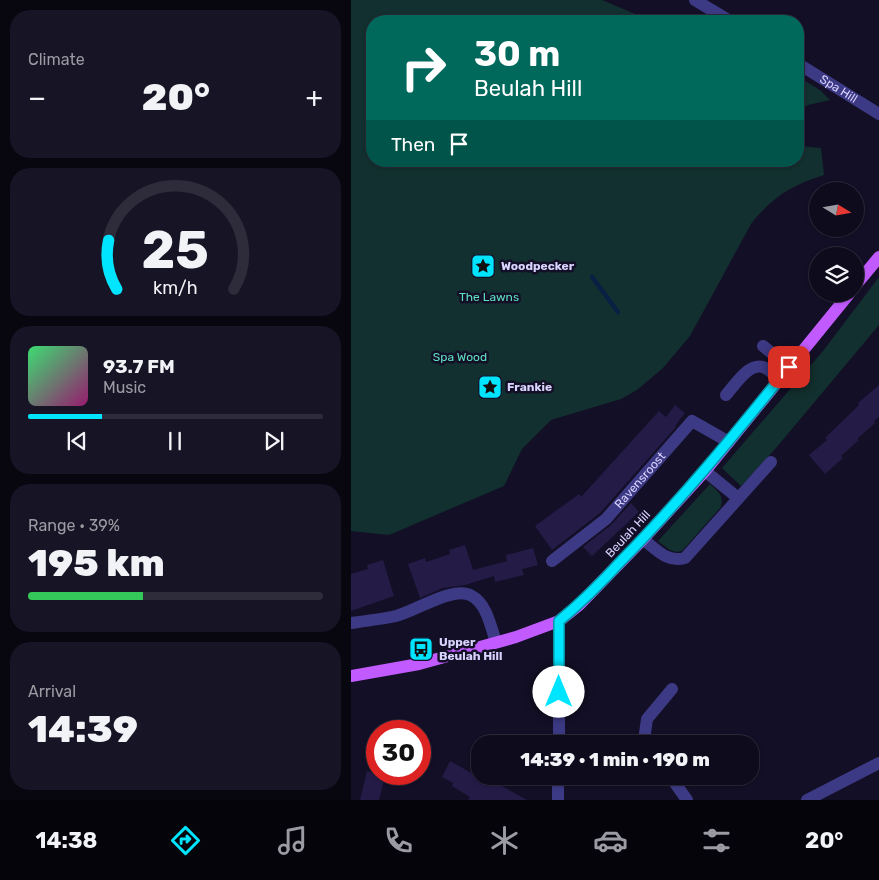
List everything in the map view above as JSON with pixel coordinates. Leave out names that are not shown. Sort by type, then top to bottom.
[{"type":"main road","points":[[864,275],[879,257]]},
{"type":"main road","name":"Beulah Hill","points":[[351,676],[419,664],[496,642],[559,621],[579,605],[705,471],[842,302]]},
{"type":"street","points":[[695,0],[719,15]]},
{"type":"street","name":"Spa Hill","points":[[804,67],[879,114]]},
{"type":"street","points":[[763,346],[789,367]]},
{"type":"street","points":[[726,395],[750,368],[760,366],[779,379]]},
{"type":"street","name":"Ravensroost","points":[[552,561],[606,519],[692,421],[729,442]]},
{"type":"street","points":[[643,539],[666,557],[675,560],[685,558],[771,462]]},
{"type":"street","points":[[705,471],[738,498]]},
{"type":"street","points":[[351,623],[397,616],[450,595],[460,593],[471,595],[483,607],[496,642]]},
{"type":"street","points":[[559,621],[559,735]]},
{"type":"street","points":[[645,735],[647,719],[673,689]]},
{"type":"street","points":[[807,800],[879,763]]},
{"type":"street","points":[[558,800],[559,785]]},
{"type":"street","points":[[676,785],[687,800]]},
{"type":"green space","name":"Spa Wood","points":[[351,0],[602,0],[638,15],[366,15],[366,167],[804,167],[804,146],[821,148],[824,175],[802,183],[783,193],[767,206],[751,224],[690,336],[663,368],[637,390],[621,399],[551,420],[522,449],[504,486],[389,535],[351,531]]},
{"type":"green space","points":[[804,80],[820,90],[830,100],[804,108]]},
{"type":"green space","points":[[879,277],[879,325],[776,448],[741,486],[722,468],[823,351],[860,302],[864,302],[864,297]]},
{"type":"green space","points":[[710,484],[721,497],[721,507],[682,551],[672,551],[666,548],[658,541]]},
{"type":"building","points":[[879,385],[879,417],[857,439],[859,440],[841,456],[843,458],[825,474],[809,455],[827,440],[825,438],[859,405],[858,403]]},
{"type":"building","points":[[675,405],[685,413],[676,427],[600,513],[552,550],[535,526],[579,494],[581,497],[659,411],[666,417]]},
{"type":"building","points":[[631,503],[639,512],[592,556],[583,547],[611,525]]},
{"type":"building","points":[[465,545],[473,570],[507,561],[506,555],[533,548],[538,565],[522,569],[524,575],[495,582],[494,576],[465,585],[443,588],[420,598],[408,564],[425,558],[426,562],[450,554],[449,550]]},
{"type":"building","points":[[383,560],[394,596],[351,611],[351,574],[368,569],[367,565]]},
{"type":"building","points":[[450,761],[471,773],[471,785],[500,785],[527,800],[468,800],[470,797],[452,786],[453,783],[442,777]]},
{"type":"building","points":[[366,775],[366,785],[383,785],[379,800],[360,800]]},
{"type":"waterway","points":[[592,277],[618,312]]},
{"type":"place","name":"Woodpecker","points":[[483,266]]},
{"type":"place","name":"Frankie","points":[[490,387]]},
{"type":"place","name":"Upper Beulah Hill","points":[[421,649]]},
{"type":"route","points":[[559,692],[559,621],[579,605],[635,548],[719,454],[789,367]]},
{"type":"park label","name":"The Lawns","points":[[489,297]]}]
